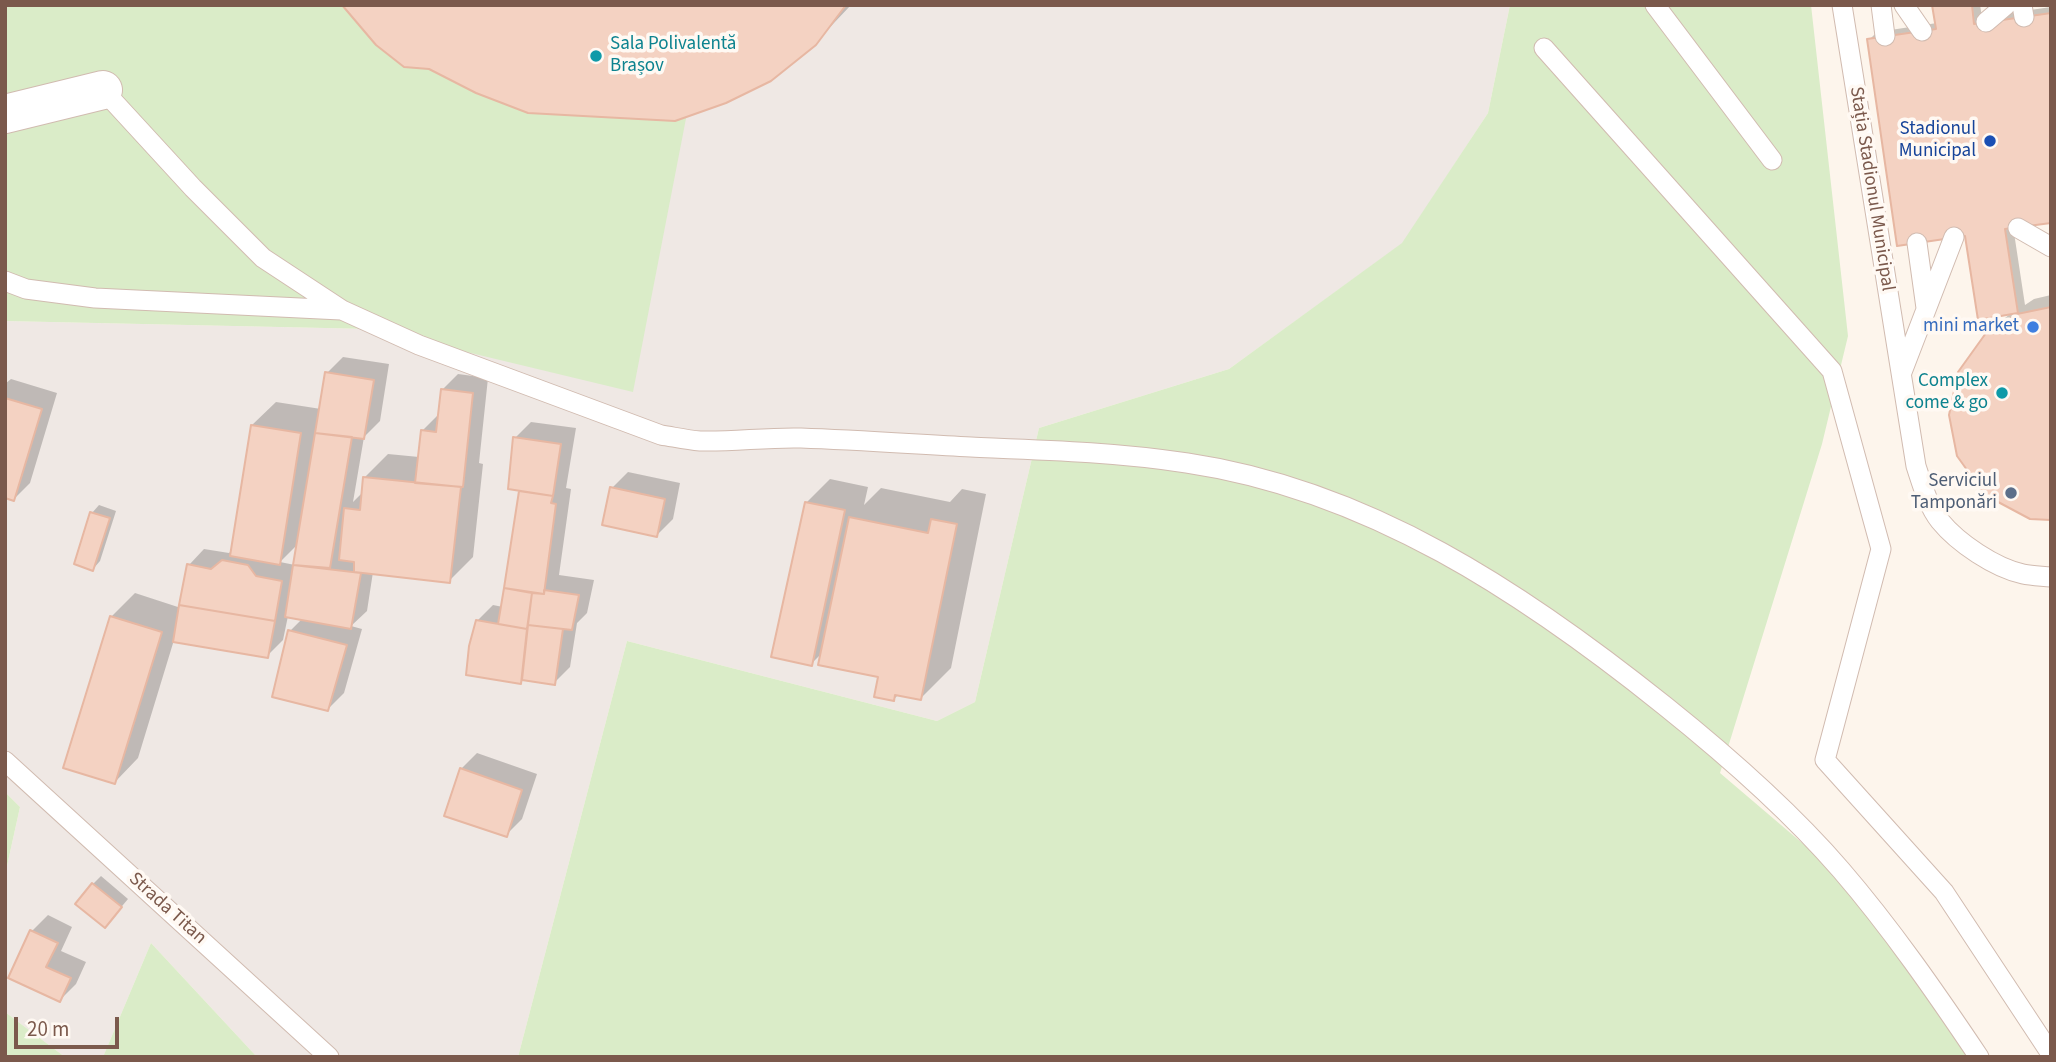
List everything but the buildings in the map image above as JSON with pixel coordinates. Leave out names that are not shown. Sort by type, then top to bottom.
[{"type":"street","points":[[5,114],[103,90]]},
{"type":"lane","points":[[1655,5],[1772,160]]},
{"type":"lane","name":"Stația Stadionul Municipal","points":[[1842,5],[1916,466],[1927,499],[1940,520],[1962,542],[1984,557],[2021,574],[2051,577]]},
{"type":"lane","points":[[1881,5],[1885,36]]},
{"type":"lane","points":[[1904,5],[1922,31]]},
{"type":"lane","points":[[1986,22],[2006,5]]},
{"type":"lane","points":[[1544,48],[1832,371],[1881,549],[1825,760],[1944,892],[2051,1054]]},
{"type":"lane","points":[[103,90],[193,188],[263,258],[342,310],[419,345],[661,435],[697,441],[797,438],[1083,452],[1190,463],[1317,494],[1422,540],[1541,613],[1596,651],[1709,742],[1840,868],[1979,1057]]},
{"type":"lane","points":[[2018,228],[2051,247]]},
{"type":"lane","points":[[1901,373],[1954,237]]},
{"type":"lane","points":[[1917,243],[1927,309]]},
{"type":"lane","points":[[5,281],[26,289],[95,299],[342,310]]},
{"type":"lane","name":"Strada Titan","points":[[5,761],[330,1057]]},
{"type":"shaded area","points":[[708,5],[1510,5],[1488,113],[1403,243],[1229,369],[1039,428],[975,702],[937,721],[627,641],[518,1057],[257,1057],[151,943],[103,1057],[65,1057],[5,1012],[5,875],[20,807],[5,792],[5,321],[371,329]]},
{"type":"green space","points":[[5,5],[708,5],[633,392],[371,329],[5,321]]},
{"type":"green space","points":[[1510,5],[1811,5],[1848,336],[1822,444],[1720,773],[1835,871],[1974,1057],[518,1057],[627,641],[937,721],[975,702],[1039,428],[1229,369],[1402,243],[1488,113]]},
{"type":"green space","points":[[5,792],[20,807],[5,875]]},
{"type":"green space","points":[[151,943],[257,1057],[103,1057]]},
{"type":"green space","points":[[5,1012],[65,1057],[5,1057]]},
{"type":"place","name":"Sala Polivalentă Brașov","points":[[596,56]]},
{"type":"place","name":"Stadionul Municipal","points":[[1990,141]]},
{"type":"place","name":"mini market","points":[[2033,327]]},
{"type":"place","name":"Complex come & go","points":[[2002,393]]},
{"type":"place","name":"Serviciul Tamponări","points":[[2011,493]]}]
